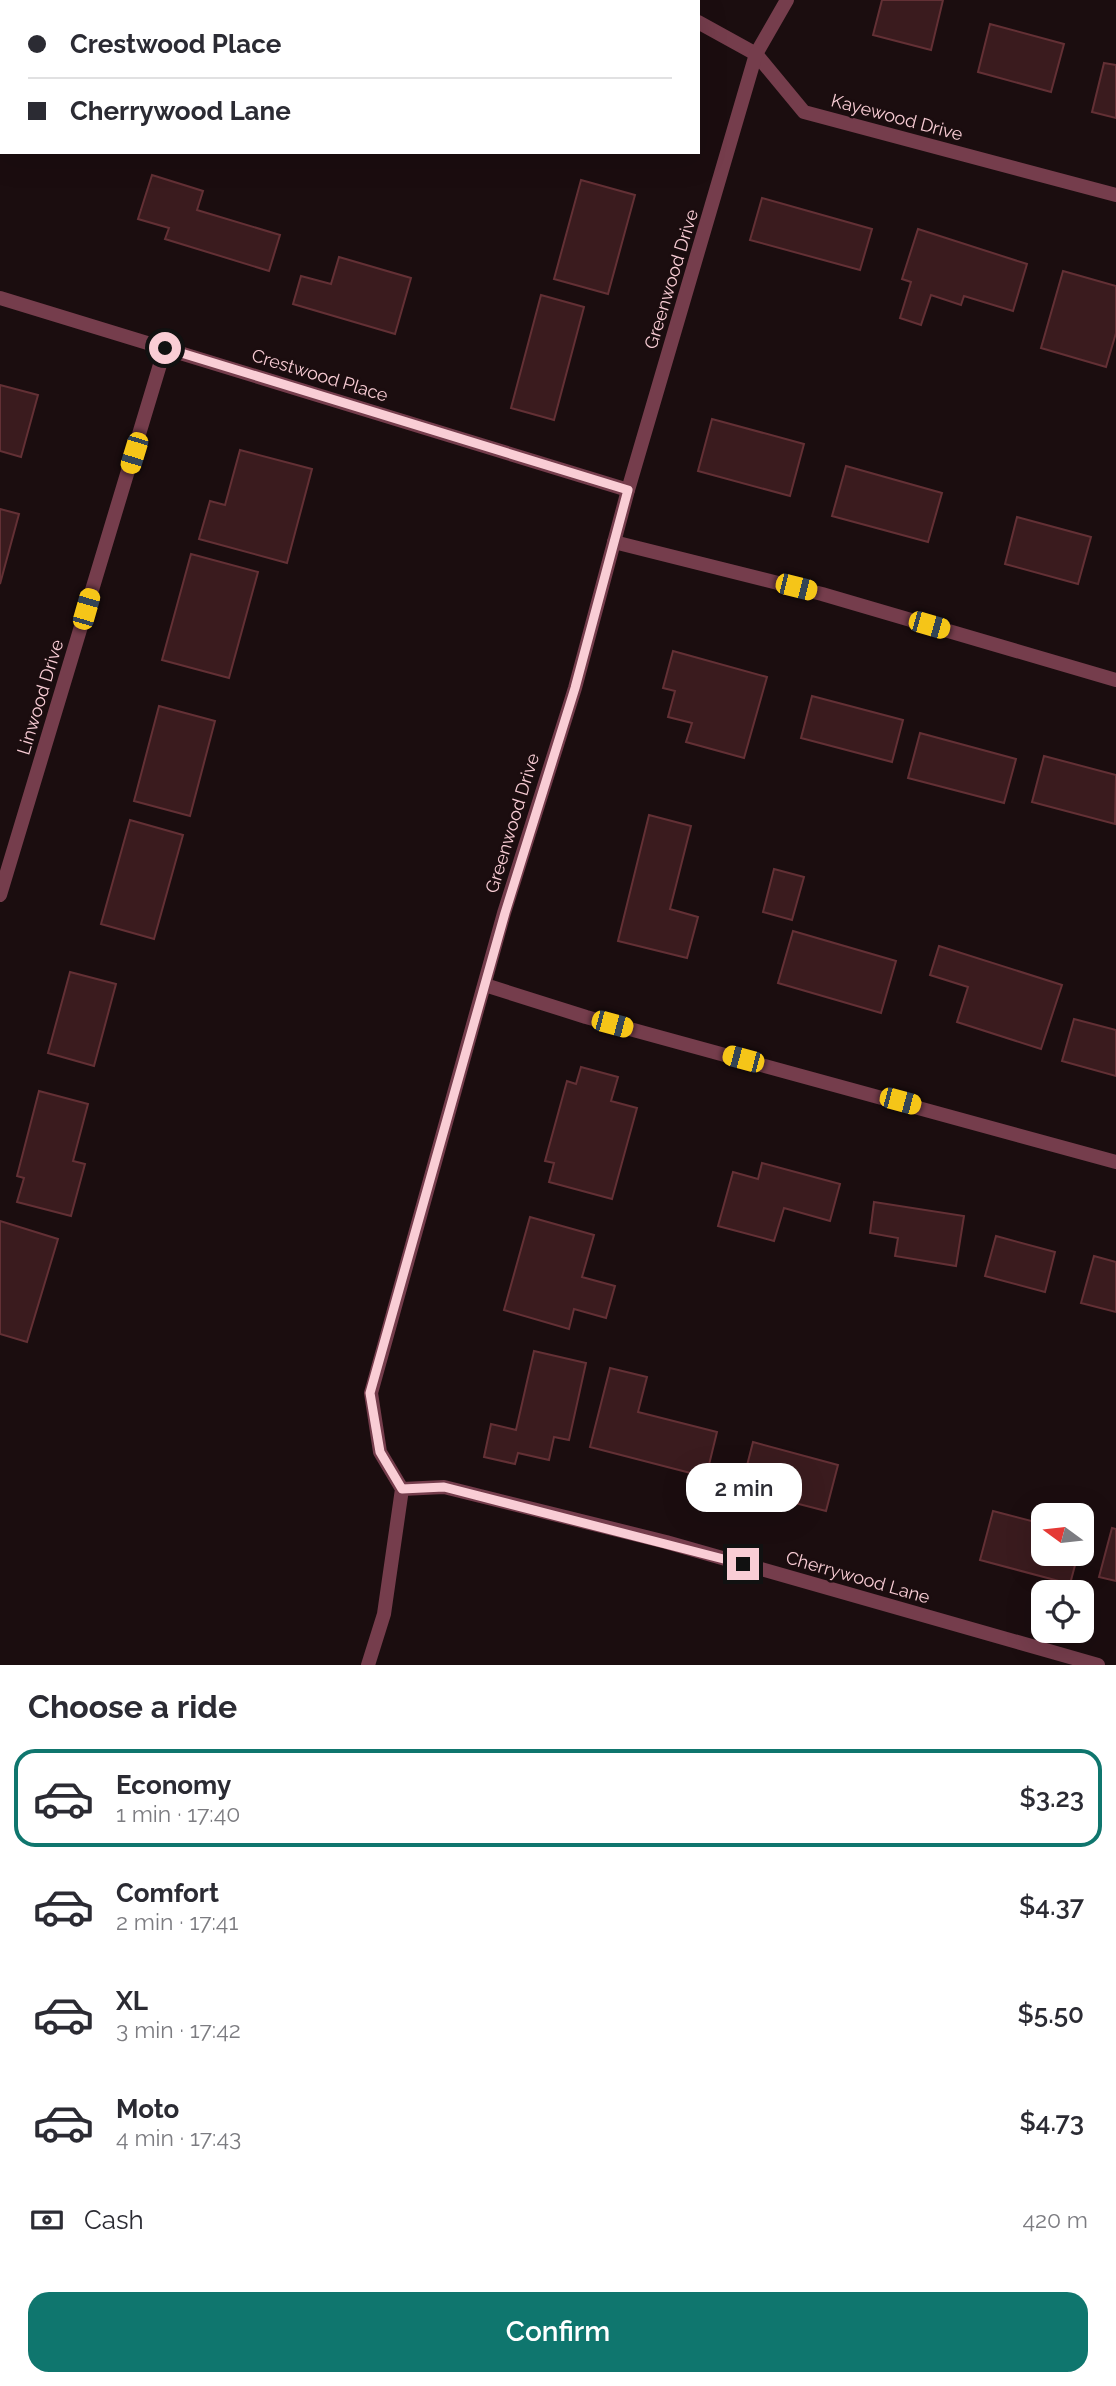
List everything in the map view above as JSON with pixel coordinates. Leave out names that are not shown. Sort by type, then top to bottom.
[{"type":"street","name":"Greenwood Drive","points":[[402,1489],[380,1452],[370,1393],[485,985],[575,688],[628,490],[756,54],[787,0]]},
{"type":"street","name":"Kayewood Drive","points":[[700,23],[756,54],[804,112],[1116,195]]},
{"type":"street","name":"Crestwood Place","points":[[0,298],[628,490]]},
{"type":"street","name":"Linwood Drive","points":[[0,895],[165,348]]},
{"type":"street","points":[[614,542],[822,594],[1116,680]]},
{"type":"street","points":[[485,985],[586,1017],[1116,1162]]},
{"type":"street","name":"Cherrywood Lane","points":[[402,1489],[444,1487],[666,1542],[1098,1665]]},
{"type":"street","points":[[368,1665],[384,1614],[402,1489]]},
{"type":"building","points":[[882,0],[943,0],[931,50],[873,35]]},
{"type":"building","points":[[990,24],[1064,44],[1051,92],[978,72]]},
{"type":"building","points":[[1104,63],[1116,65],[1116,118],[1092,112]]},
{"type":"building","points":[[152,175],[203,191],[197,210],[280,235],[269,271],[165,239],[169,228],[138,219]]},
{"type":"building","points":[[581,180],[635,195],[608,294],[554,279]]},
{"type":"building","points":[[762,198],[872,229],[860,270],[750,240]]},
{"type":"building","points":[[918,229],[1027,264],[1013,311],[964,296],[961,305],[931,295],[921,325],[900,318],[911,282],[902,279]]},
{"type":"building","points":[[339,257],[411,278],[395,334],[293,304],[301,276],[331,284]]},
{"type":"building","points":[[1063,271],[1116,286],[1116,333],[1106,367],[1041,348]]},
{"type":"building","points":[[541,295],[584,307],[554,420],[511,408]]},
{"type":"building","points":[[0,385],[38,395],[21,457],[0,451]]},
{"type":"building","points":[[712,419],[804,444],[790,496],[698,471]]},
{"type":"building","points":[[240,450],[312,469],[287,563],[199,539],[210,501],[225,505]]},
{"type":"building","points":[[846,466],[942,493],[928,542],[832,516]]},
{"type":"building","points":[[0,509],[19,514],[0,584]]},
{"type":"building","points":[[1017,517],[1091,537],[1078,584],[1005,564]]},
{"type":"building","points":[[191,554],[258,572],[229,678],[162,660]]},
{"type":"building","points":[[673,651],[767,677],[744,758],[686,742],[692,723],[668,717],[675,691],[663,688]]},
{"type":"building","points":[[812,696],[903,720],[892,762],[801,738]]},
{"type":"building","points":[[159,706],[215,721],[190,816],[134,801]]},
{"type":"building","points":[[920,733],[1016,759],[1004,803],[908,778]]},
{"type":"building","points":[[1044,756],[1116,775],[1115,824],[1032,802]]},
{"type":"building","points":[[649,815],[691,826],[670,909],[698,917],[687,958],[618,941]]},
{"type":"building","points":[[130,820],[183,835],[154,939],[101,924]]},
{"type":"building","points":[[774,869],[804,877],[792,920],[763,912]]},
{"type":"building","points":[[793,931],[896,961],[881,1013],[778,983]]},
{"type":"building","points":[[939,946],[1062,985],[1041,1049],[957,1022],[968,987],[930,975]]},
{"type":"building","points":[[70,972],[116,984],[94,1066],[48,1053]]},
{"type":"building","points":[[1074,1019],[1116,1030],[1116,1076],[1062,1061]]},
{"type":"building","points":[[581,1067],[618,1077],[611,1101],[637,1108],[612,1199],[549,1182],[554,1163],[545,1161],[567,1081],[576,1084]]},
{"type":"building","points":[[39,1091],[88,1104],[73,1161],[85,1164],[71,1216],[17,1202],[24,1178],[17,1176]]},
{"type":"building","points":[[762,1163],[840,1184],[830,1221],[784,1208],[774,1241],[718,1226],[733,1172],[758,1179]]},
{"type":"building","points":[[874,1202],[964,1216],[956,1266],[895,1256],[898,1238],[870,1233]]},
{"type":"building","points":[[530,1217],[594,1235],[582,1277],[615,1286],[606,1318],[574,1309],[569,1329],[504,1310]]},
{"type":"building","points":[[0,1221],[58,1239],[27,1342],[0,1334]]},
{"type":"building","points":[[996,1236],[1055,1252],[1045,1292],[985,1276]]},
{"type":"building","points":[[1094,1256],[1116,1262],[1116,1312],[1081,1303]]},
{"type":"building","points":[[534,1351],[586,1363],[569,1440],[554,1437],[549,1460],[518,1453],[515,1464],[484,1457],[491,1424],[516,1430]]},
{"type":"building","points":[[610,1368],[647,1377],[638,1412],[717,1432],[706,1477],[590,1447]]},
{"type":"building","points":[[753,1442],[838,1465],[826,1511],[741,1489]]},
{"type":"building","points":[[993,1511],[1031,1521],[1031,1566],[1075,1566],[1071,1580],[1055,1580],[980,1560]]},
{"type":"building","points":[[1112,1528],[1116,1529],[1116,1581],[1099,1577]]},
{"type":"route","points":[[165,348],[628,490],[575,688],[505,913],[370,1393],[380,1452],[402,1489],[444,1487],[666,1542],[743,1564]]}]
